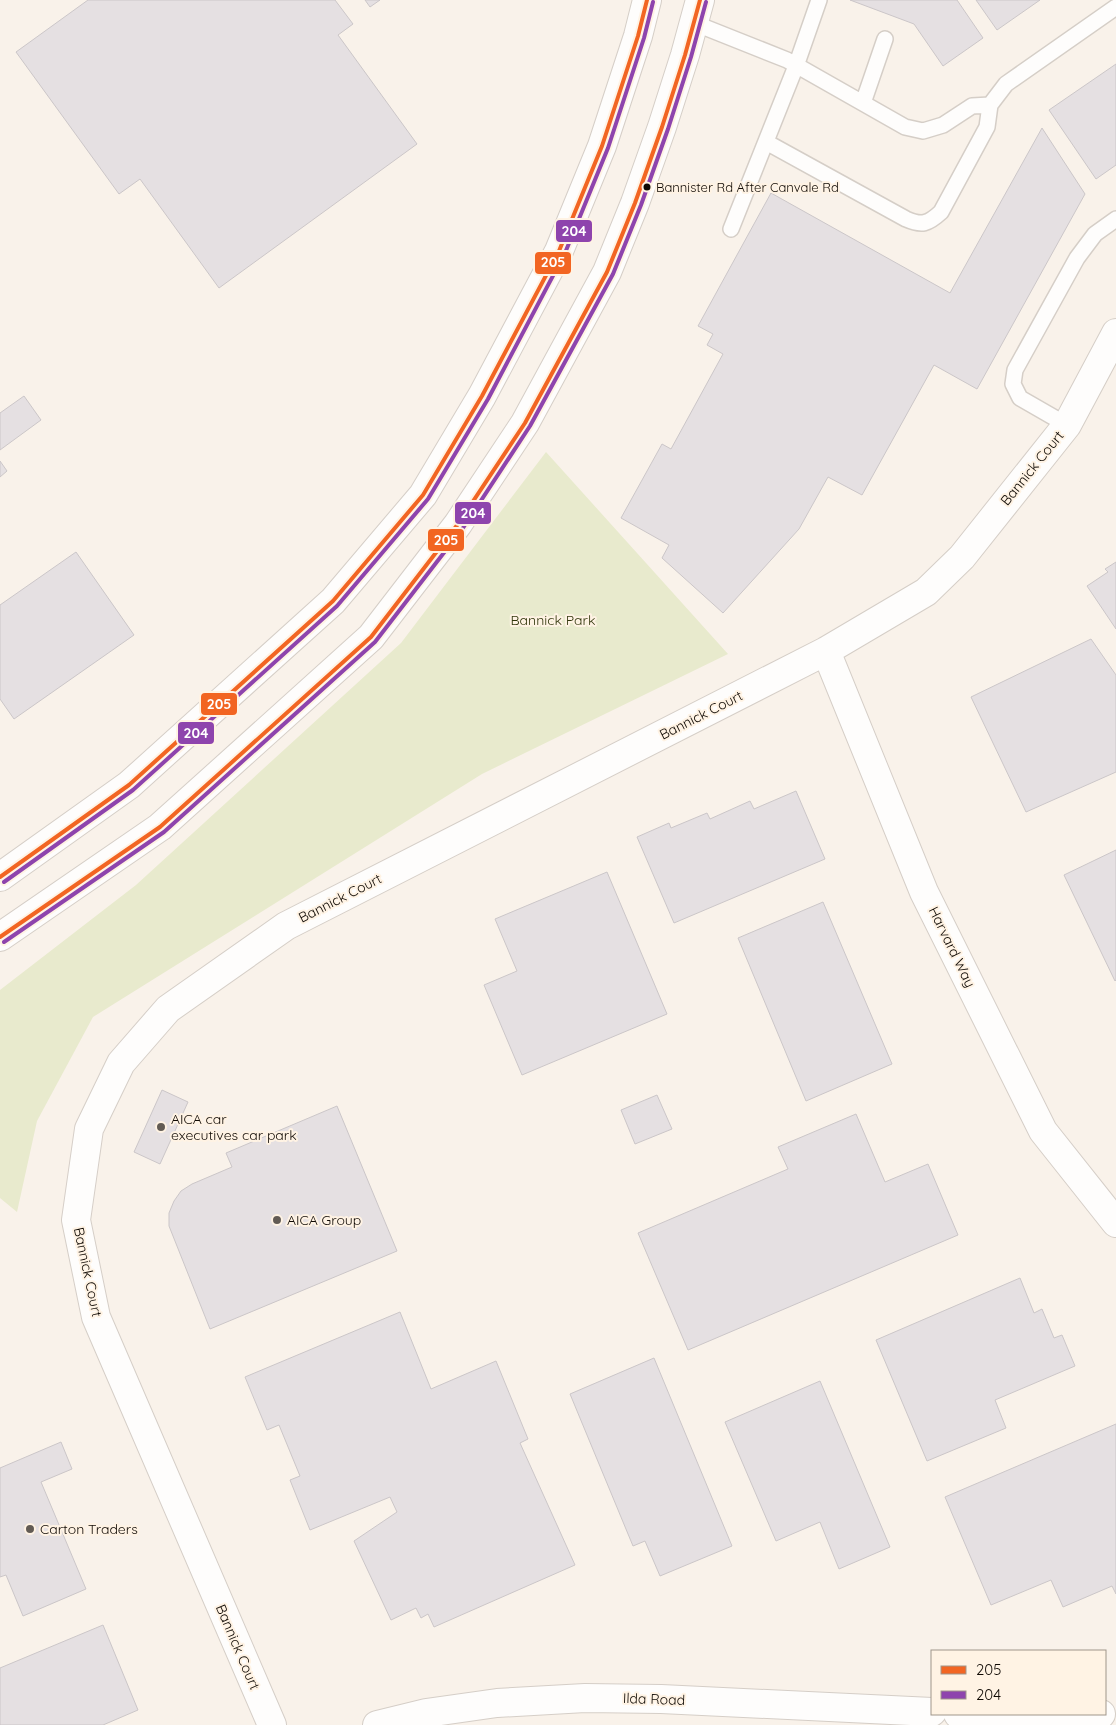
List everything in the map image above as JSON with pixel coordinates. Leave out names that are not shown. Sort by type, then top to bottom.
[{"type":"street","points":[[0,877],[129,785],[319,614],[333,601],[423,495],[482,396],[559,251],[602,146],[638,36],[647,0]]},
{"type":"street","points":[[0,937],[160,827],[371,637],[458,524],[525,423],[607,272],[635,203],[662,126],[686,55],[697,12]]},
{"type":"street","name":"Bannick Court","points":[[272,1725],[96,1317],[76,1220],[89,1129],[121,1063],[168,1009],[286,926],[826,651],[926,592],[962,557],[1067,425],[1116,333]]},
{"type":"street","name":"Harvard Way","points":[[826,651],[924,892],[1044,1132],[1116,1223]]},
{"type":"street","name":"Ilda Road","points":[[377,1725],[426,1713],[497,1703],[585,1698],[661,1699],[931,1712]]},
{"type":"street","points":[[978,1715],[1036,1718],[1084,1715]]},
{"type":"lane","points":[[731,229],[796,66],[820,0]]},
{"type":"lane","points":[[766,142],[906,219],[915,223],[930,222],[941,212],[987,127],[990,105],[1006,84],[1116,7]]},
{"type":"lane","points":[[697,12],[787,60],[905,127],[923,131],[943,125],[972,106],[990,105]]},
{"type":"lane","points":[[863,103],[886,38]]},
{"type":"lane","points":[[1067,425],[1020,398],[1013,384],[1015,370],[1077,258],[1095,234],[1116,219]]},
{"type":"green space","name":"Bannick Park","points":[[546,452],[728,654],[482,774],[93,1017],[37,1121],[17,1212],[0,1198],[0,990],[136,885],[401,643]]},
{"type":"building","points":[[88,0],[335,0],[353,24],[338,35],[417,144],[219,288],[140,179],[119,194],[16,52]]},
{"type":"building","points":[[365,0],[380,0],[370,7]]},
{"type":"building","points":[[850,0],[957,0],[983,38],[943,66],[914,24]]},
{"type":"building","points":[[976,0],[1040,0],[997,30]]},
{"type":"building","points":[[1116,64],[1116,165],[1096,179],[1049,110]]},
{"type":"building","points":[[1042,128],[1085,194],[977,389],[934,365],[862,495],[828,477],[799,529],[723,613],[662,558],[669,545],[621,518],[662,444],[671,449],[723,354],[707,345],[713,334],[698,326],[771,193],[950,293]]},
{"type":"building","points":[[24,396],[41,420],[0,450],[0,413]]},
{"type":"building","points":[[0,461],[7,471],[0,477]]},
{"type":"building","points":[[76,552],[134,635],[14,719],[0,699],[0,605]]},
{"type":"building","points":[[1116,562],[1116,629],[1087,586],[1108,572],[1105,569]]},
{"type":"building","points":[[1091,639],[1116,675],[1116,772],[1026,812],[971,697]]},
{"type":"building","points":[[796,791],[825,859],[674,923],[637,837],[669,823],[671,828],[707,813],[710,819],[750,801],[754,809]]},
{"type":"building","points":[[1116,850],[1116,980],[1115,981],[1064,875]]},
{"type":"building","points":[[607,872],[667,1014],[522,1075],[484,985],[517,971],[495,919]]},
{"type":"building","points":[[823,902],[892,1064],[806,1101],[738,938]]},
{"type":"building","name":"AICA car executives car park","points":[[162,1090],[188,1102],[160,1164],[134,1152]]},
{"type":"building","points":[[657,1095],[672,1129],[635,1144],[621,1110]]},
{"type":"building","name":"AICA Group","points":[[337,1106],[397,1251],[210,1329],[169,1226],[169,1213],[174,1201],[181,1191],[192,1184],[232,1167],[226,1153]]},
{"type":"building","points":[[856,1114],[885,1182],[928,1164],[958,1235],[688,1350],[638,1233],[788,1169],[778,1147]]},
{"type":"building","points":[[1020,1278],[1034,1313],[1042,1309],[1054,1338],[1062,1335],[1075,1366],[995,1400],[1006,1428],[927,1461],[876,1340]]},
{"type":"building","points":[[400,1312],[431,1389],[496,1361],[528,1439],[520,1443],[575,1565],[434,1627],[428,1614],[421,1618],[416,1608],[391,1620],[354,1541],[397,1512],[390,1497],[310,1530],[290,1480],[300,1476],[279,1425],[267,1430],[245,1377]]},
{"type":"building","points":[[654,1358],[732,1546],[660,1576],[645,1541],[633,1546],[570,1394]]},
{"type":"building","points":[[820,1381],[890,1547],[839,1569],[820,1522],[776,1541],[725,1422]]},
{"type":"building","points":[[1116,1424],[1116,1594],[1112,1586],[1063,1607],[1051,1580],[991,1605],[945,1497]]},
{"type":"building","name":"Carton Traders","points":[[61,1442],[72,1469],[41,1482],[86,1589],[23,1616],[6,1575],[0,1577],[0,1468]]},
{"type":"building","points":[[103,1625],[138,1710],[103,1725],[0,1725],[0,1668]]},
{"type":"transit line","name":"205","points":[[0,877],[129,785],[333,601],[423,495],[482,396],[559,251],[602,146],[638,36],[647,0]]},
{"type":"transit line","name":"205","points":[[0,937],[160,827],[371,637],[458,524],[525,423],[607,272],[635,203],[662,127],[700,0]]},
{"type":"transit line","name":"204","points":[[4,882],[133,790],[337,606],[428,499],[488,399],[565,253],[608,148],[644,38],[653,2]]},
{"type":"transit line","name":"204","points":[[4,942],[164,832],[375,642],[463,528],[530,426],[613,274],[641,205],[668,129],[706,2]]},
{"type":"place","name":"Bannister Rd After Canvale Rd","points":[[647,187]]},
{"type":"place","name":"AICA car executives car park","points":[[161,1127]]},
{"type":"place","name":"AICA Group","points":[[277,1220]]},
{"type":"place","name":"Carton Traders","points":[[30,1529]]}]
